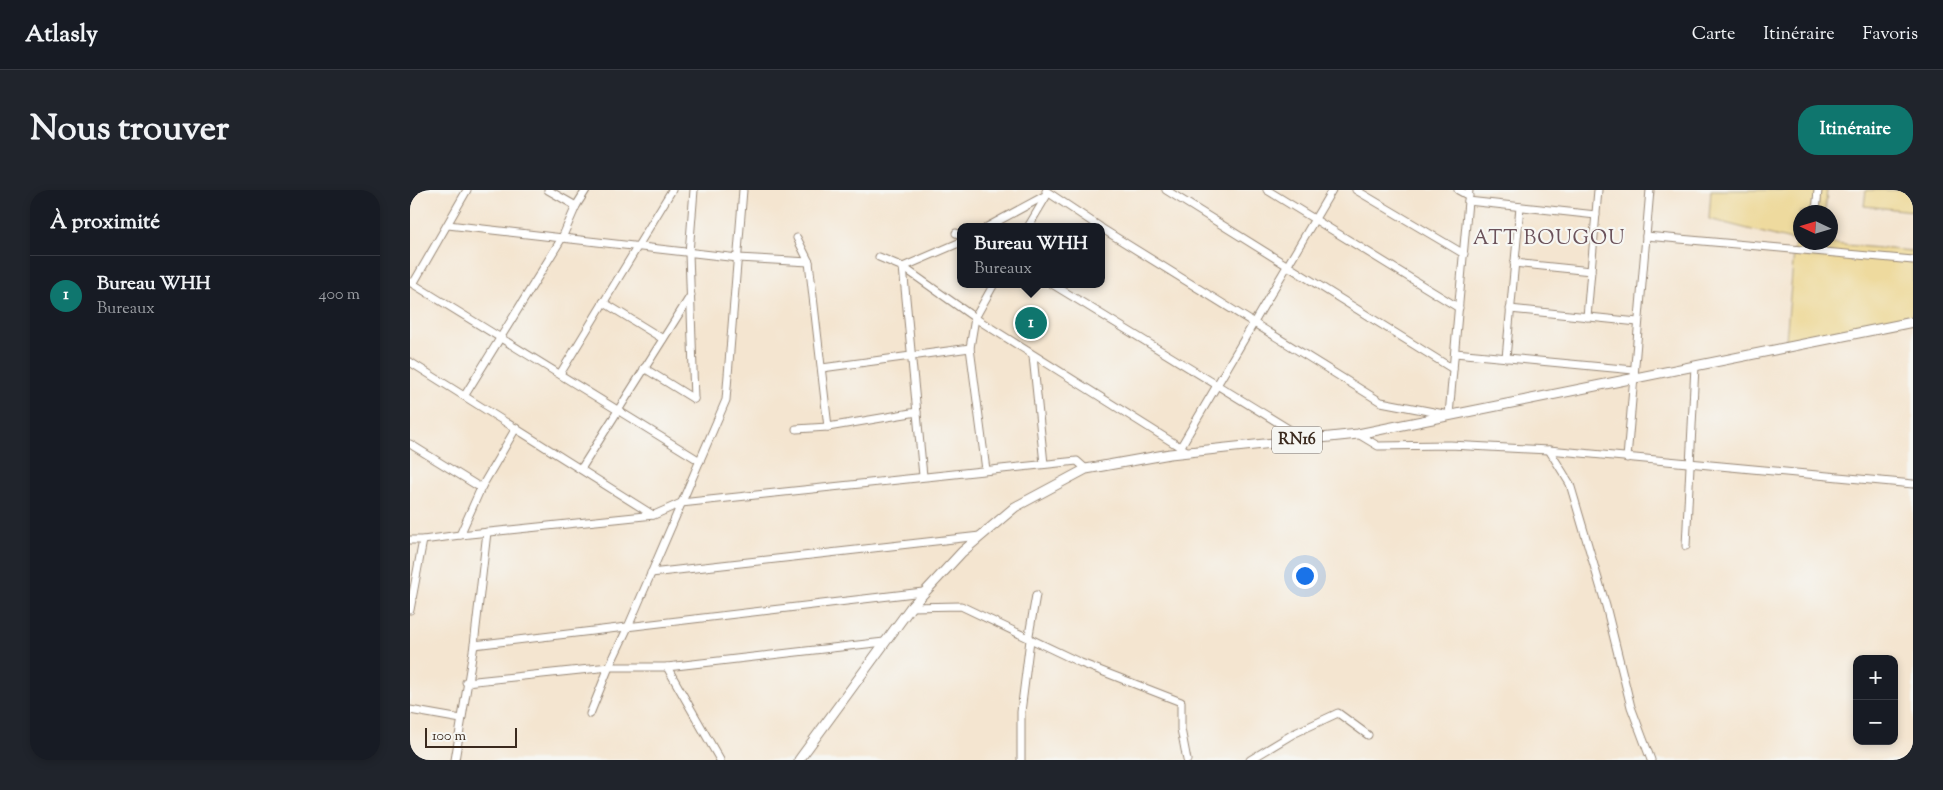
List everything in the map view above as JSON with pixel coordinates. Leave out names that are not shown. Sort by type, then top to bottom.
[{"type":"main road","name":"RN16","points":[[799,760],[884,642],[923,592],[980,536],[1015,507],[1086,470],[1184,450],[1358,434],[1634,374],[1695,366],[1913,322]]},
{"type":"street","points":[[467,190],[448,225],[411,283],[700,461]]},
{"type":"street","points":[[548,190],[576,206]]},
{"type":"street","points":[[464,395],[562,238],[576,206],[586,190]]},
{"type":"street","points":[[560,374],[672,190]]},
{"type":"street","points":[[644,368],[694,398],[689,253],[694,190]]},
{"type":"street","points":[[590,714],[726,400],[744,190]]},
{"type":"street","points":[[1166,190],[1453,369]]},
{"type":"street","points":[[1267,190],[1459,308]]},
{"type":"street","points":[[879,257],[903,267],[1033,356],[1184,450],[1216,386],[1332,190]]},
{"type":"street","points":[[1356,190],[1464,254]]},
{"type":"street","points":[[1458,190],[1469,196],[1520,207],[1596,215]]},
{"type":"street","points":[[1587,317],[1598,190]]},
{"type":"street","points":[[1627,458],[1650,190]]},
{"type":"street","points":[[1817,205],[1818,190]]},
{"type":"street","points":[[994,223],[1048,191]]},
{"type":"street","points":[[1030,223],[1048,191]]},
{"type":"street","points":[[1048,191],[1094,223]]},
{"type":"street","points":[[1105,230],[1380,402],[1449,414],[1469,196]]},
{"type":"street","points":[[1506,358],[1520,207]]},
{"type":"street","points":[[448,225],[637,248],[738,258],[809,262]]},
{"type":"street","points":[[1646,236],[1793,245]]},
{"type":"street","points":[[797,238],[809,262],[828,427]]},
{"type":"street","points":[[903,267],[957,244]]},
{"type":"street","points":[[1838,249],[1913,260]]},
{"type":"street","points":[[1514,263],[1590,271]]},
{"type":"street","points":[[903,267],[923,476]]},
{"type":"street","points":[[986,470],[970,348],[975,318],[992,288]]},
{"type":"street","points":[[1058,288],[1305,440]]},
{"type":"street","points":[[581,469],[691,294]]},
{"type":"street","points":[[603,302],[663,339]]},
{"type":"street","points":[[1510,309],[1638,322]]},
{"type":"street","points":[[822,368],[970,348]]},
{"type":"street","points":[[1455,353],[1634,374]]},
{"type":"street","points":[[1033,356],[1044,464]]},
{"type":"street","points":[[410,362],[654,515]]},
{"type":"street","points":[[1686,546],[1695,366]]},
{"type":"street","points":[[796,429],[828,427],[917,412]]},
{"type":"street","points":[[460,535],[481,488],[516,428]]},
{"type":"street","points":[[1358,434],[1378,446],[1450,444],[1549,450],[1913,484]]},
{"type":"street","points":[[410,455],[413,446],[481,488]]},
{"type":"street","points":[[1549,450],[1570,484],[1606,606],[1631,706],[1651,760]]},
{"type":"street","points":[[410,540],[654,515],[681,503],[923,476],[1077,461],[1086,470]]},
{"type":"street","points":[[455,760],[466,682],[474,645],[487,532]]},
{"type":"street","points":[[651,573],[980,536]]},
{"type":"street","points":[[410,610],[423,540]]},
{"type":"street","points":[[474,645],[923,592]]},
{"type":"street","points":[[1021,760],[1021,712],[1030,640],[1029,635],[1036,595]]},
{"type":"street","points":[[910,607],[961,606],[1030,640],[1111,676],[1181,702],[1181,729],[1187,760]]},
{"type":"street","points":[[466,682],[609,667],[668,667],[884,642]]},
{"type":"street","points":[[668,667],[720,760]]},
{"type":"street","points":[[410,710],[461,719]]},
{"type":"street","points":[[1250,760],[1293,734],[1338,713],[1368,735]]},
{"type":"sand","points":[[1711,190],[1827,190],[1826,205],[1793,205],[1793,240],[1709,219]]},
{"type":"sand","points":[[1866,190],[1913,190],[1913,211],[1864,206]]},
{"type":"sand","points":[[1838,244],[1913,251],[1913,321],[1786,340],[1794,250],[1838,250]]},
{"type":"place","name":"Bureau WHH","points":[[1031,323]]},
{"type":"district","name":"ATT BOUGOU","points":[[1549,239]]}]
